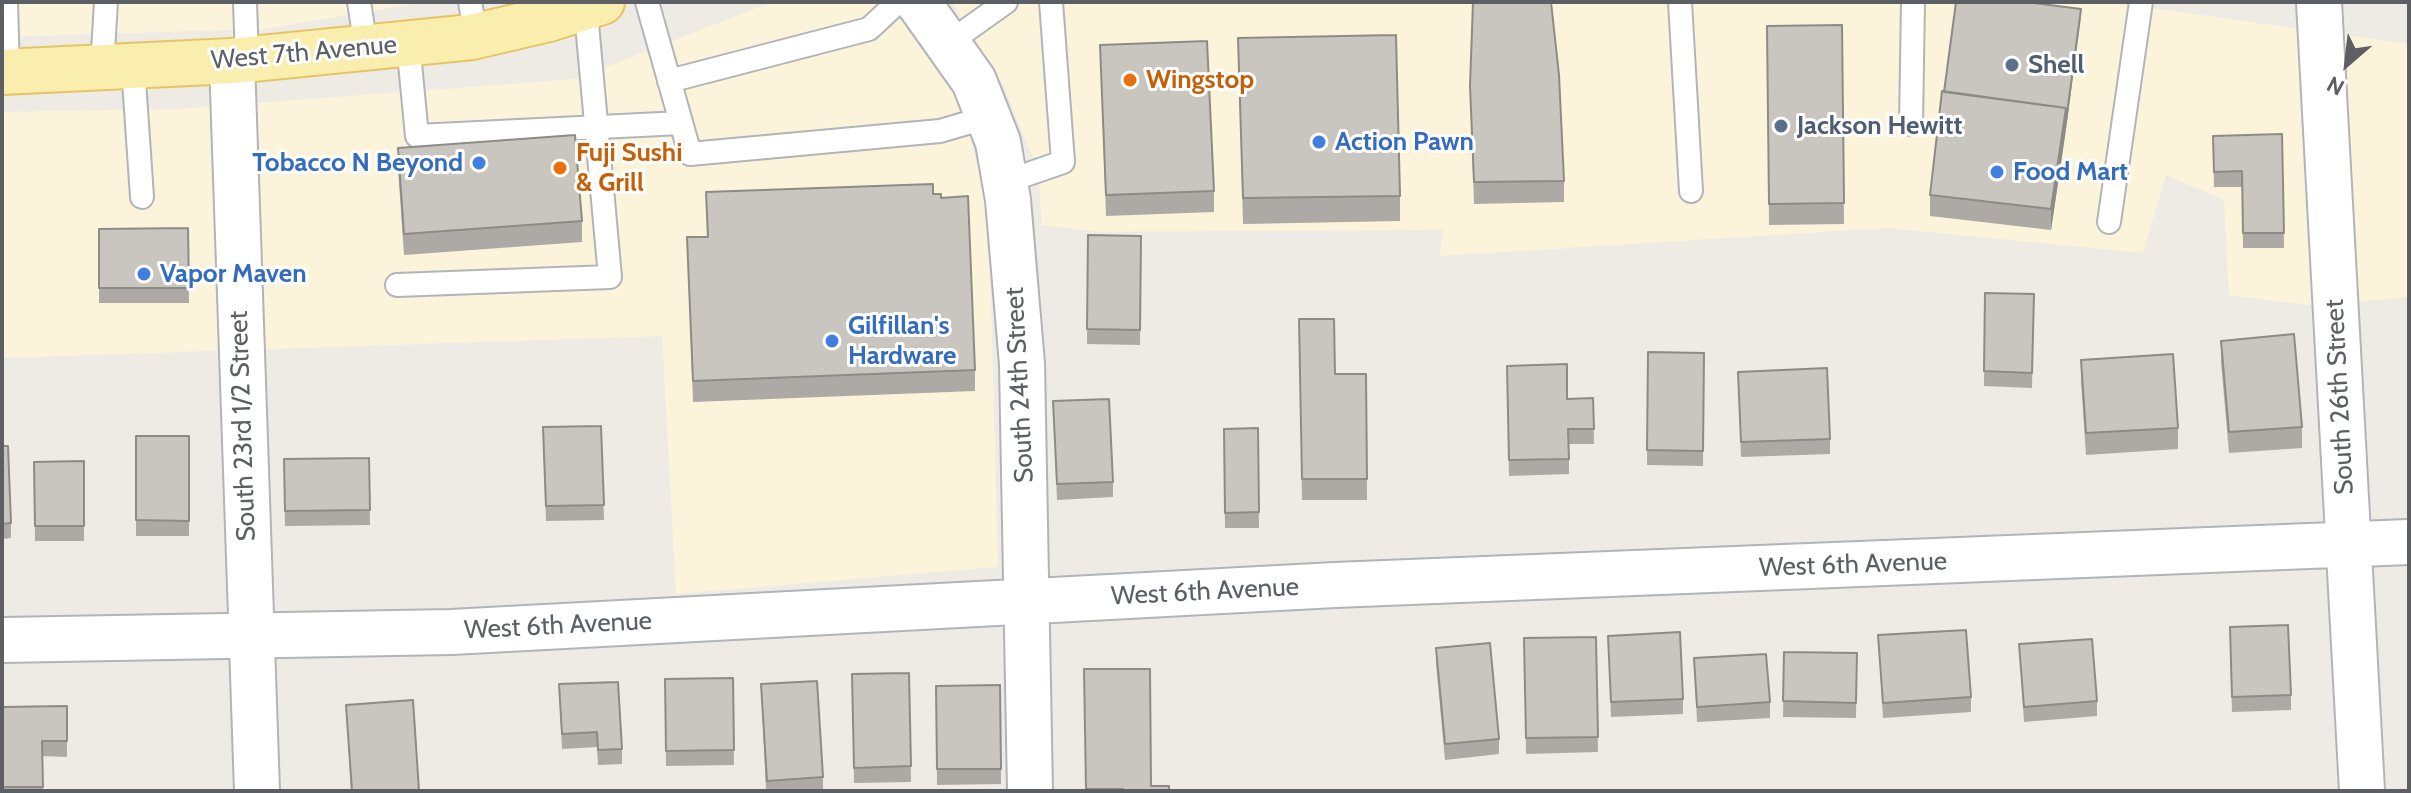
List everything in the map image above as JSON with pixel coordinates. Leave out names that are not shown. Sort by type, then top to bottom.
[{"type":"main road","name":"West 7th Avenue","points":[[5,72],[239,61],[408,43],[473,19],[591,4]]},
{"type":"street","name":"South 24th Street","points":[[918,2],[974,81],[998,142],[1005,182],[1022,364],[1030,791]]},
{"type":"street","name":"South 26th Street","points":[[2319,2],[2362,791]]},
{"type":"street","name":"South 23rd 1/2 Street","points":[[239,61],[250,635],[257,791]]},
{"type":"street","name":"West 6th Avenue","points":[[2,640],[451,632],[1335,585],[2409,542]]},
{"type":"lane","points":[[5,72],[6,2]]},
{"type":"lane","points":[[106,2],[142,197]]},
{"type":"lane","points":[[239,61],[245,2]]},
{"type":"lane","points":[[359,2],[366,47]]},
{"type":"lane","points":[[647,2],[690,154],[940,131],[988,117]]},
{"type":"lane","points":[[669,81],[869,29],[898,2]]},
{"type":"lane","points":[[947,44],[1006,2]]},
{"type":"lane","points":[[1005,182],[1063,162],[1051,2]]},
{"type":"lane","points":[[1680,2],[1691,191]]},
{"type":"lane","points":[[1911,124],[1913,2]]},
{"type":"lane","points":[[2109,222],[2141,2]]},
{"type":"lane","points":[[397,285],[610,277],[591,4]]},
{"type":"lane","points":[[408,43],[417,136],[681,123]]},
{"type":"shaded area","points":[[2,2],[427,2],[265,29],[2,37]]},
{"type":"shaded area","points":[[772,2],[893,2],[962,98],[989,219],[998,567],[676,594],[662,336],[2,358],[2,112],[175,109],[575,79]]},
{"type":"shaded area","points":[[952,2],[2108,2],[2409,44],[2409,297],[2314,306],[2229,295],[2224,200],[2166,175],[2143,253],[1887,228],[1440,256],[1443,230],[1099,232],[1042,225],[1038,170],[1004,87]]},
{"type":"building","points":[[1473,2],[1551,2],[1559,75],[1564,181],[1474,182],[1470,86]]},
{"type":"building","name":"Shell","points":[[1956,2],[2026,2],[2081,9],[2066,121],[2066,108],[1944,92]]},
{"type":"building","points":[[1842,25],[1844,203],[1769,204],[1767,26]]},
{"type":"building","name":"Action Pawn","points":[[1396,35],[1400,196],[1243,198],[1238,38]]},
{"type":"building","points":[[1207,41],[1214,191],[1106,195],[1100,45]]},
{"type":"building","name":"Food Mart","points":[[1942,91],[2066,108],[2051,209],[1930,195]]},
{"type":"building","points":[[2282,134],[2284,233],[2243,233],[2242,171],[2214,172],[2213,136]]},
{"type":"building","points":[[575,135],[582,221],[404,234],[398,148]]},
{"type":"building","name":"Gilfillan's Hardware","points":[[933,184],[933,194],[941,194],[941,198],[968,196],[975,370],[693,381],[687,237],[708,237],[706,192]]},
{"type":"building","name":"Vapor Maven","points":[[188,228],[189,288],[99,288],[99,229]]},
{"type":"building","points":[[1088,235],[1141,236],[1140,330],[1087,329]]},
{"type":"building","points":[[1985,293],[2034,294],[2032,373],[1984,371]]},
{"type":"building","points":[[1299,319],[1334,319],[1335,374],[1366,374],[1367,479],[1302,479]]},
{"type":"building","points":[[2294,334],[2302,427],[2229,432],[2221,341]]},
{"type":"building","points":[[1648,352],[1704,353],[1703,451],[1647,450]]},
{"type":"building","points":[[2173,354],[2178,428],[2086,433],[2081,360]]},
{"type":"building","points":[[1567,364],[1567,399],[1593,398],[1594,429],[1568,429],[1569,459],[1509,460],[1507,366]]},
{"type":"building","points":[[1827,368],[1830,439],[1741,442],[1738,372]]},
{"type":"building","points":[[1109,399],[1113,482],[1057,484],[1053,401]]},
{"type":"building","points":[[601,426],[604,505],[546,506],[543,427]]},
{"type":"building","points":[[1258,428],[1259,512],[1225,513],[1224,429]]},
{"type":"building","points":[[136,436],[189,436],[189,521],[136,520]]},
{"type":"building","points":[[2,446],[8,446],[11,523],[2,524]]},
{"type":"building","points":[[369,458],[370,510],[285,511],[284,459]]},
{"type":"building","points":[[84,461],[84,526],[35,526],[34,462]]},
{"type":"building","points":[[2288,625],[2291,695],[2232,697],[2230,627]]},
{"type":"building","points":[[1966,630],[1971,697],[1883,703],[1878,635]]},
{"type":"building","points":[[1680,632],[1683,699],[1611,702],[1608,636]]},
{"type":"building","points":[[1596,637],[1598,737],[1526,738],[1524,638]]},
{"type":"building","points":[[2092,639],[2097,701],[2024,707],[2019,644]]},
{"type":"building","points":[[1490,643],[1499,739],[1445,744],[1436,648]]},
{"type":"building","points":[[1784,652],[1857,653],[1856,703],[1783,701]]},
{"type":"building","points":[[1766,654],[1770,702],[1697,707],[1694,658]]},
{"type":"building","points":[[1084,669],[1150,669],[1151,786],[1169,786],[1169,791],[1086,789]]},
{"type":"building","points":[[909,673],[911,766],[854,768],[852,674]]},
{"type":"building","points":[[733,678],[734,750],[666,751],[665,679]]},
{"type":"building","points":[[817,681],[823,777],[767,781],[761,684]]},
{"type":"building","points":[[618,682],[622,749],[598,750],[597,732],[562,734],[559,684]]},
{"type":"building","points":[[1000,685],[1001,769],[937,769],[936,686]]},
{"type":"building","points":[[413,700],[419,791],[352,791],[346,705]]},
{"type":"building","points":[[67,706],[67,741],[42,741],[43,787],[2,787],[2,707]]},
{"type":"place","name":"Shell","points":[[2012,65]]},
{"type":"place","name":"Wingstop","points":[[1130,80]]},
{"type":"place","name":"Jackson Hewitt","points":[[1781,126]]},
{"type":"place","name":"Action Pawn","points":[[1319,142]]},
{"type":"place","name":"Tobacco N Beyond","points":[[479,163]]},
{"type":"place","name":"Fuji Sushi & Grill","points":[[560,168]]},
{"type":"place","name":"Food Mart","points":[[1997,172]]},
{"type":"place","name":"Vapor Maven","points":[[144,274]]},
{"type":"place","name":"Gilfillan's Hardware","points":[[832,341]]}]
